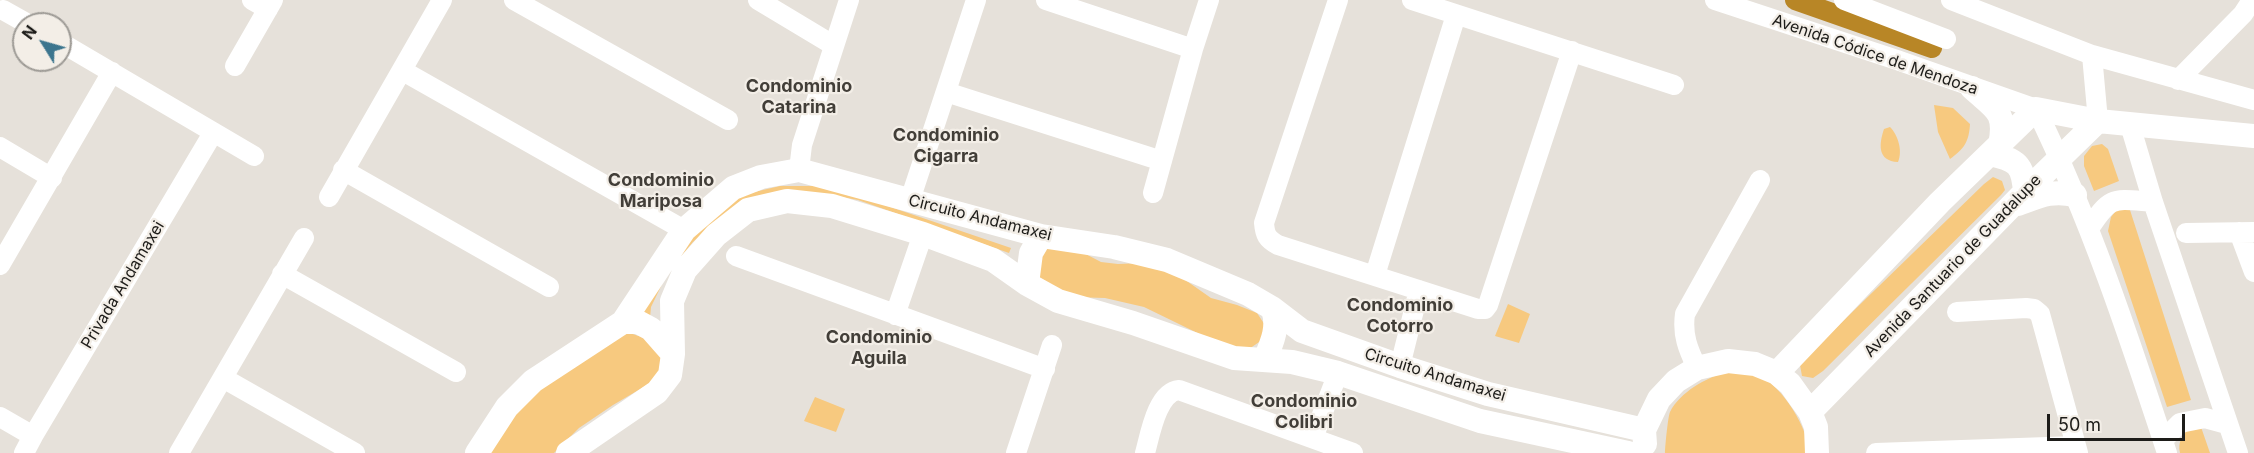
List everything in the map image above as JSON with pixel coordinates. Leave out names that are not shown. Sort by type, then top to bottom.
[{"type":"street","points":[[329,197],[442,0]]},
{"type":"street","points":[[514,0],[728,120]]},
{"type":"street","points":[[758,0],[833,45]]},
{"type":"street","points":[[799,170],[802,145],[849,0]]},
{"type":"street","points":[[910,200],[976,0]]},
{"type":"street","points":[[1046,0],[1193,49]]},
{"type":"street","points":[[1153,193],[1209,0]]},
{"type":"street","points":[[1338,0],[1264,223],[1265,235],[1278,245],[1478,309],[1485,309],[1488,305],[1572,51]]},
{"type":"street","points":[[1412,0],[1674,85]]},
{"type":"street","name":"Avenida Códice de Mendoza","points":[[1715,0],[1897,60],[2036,110],[2130,125],[2254,136]]},
{"type":"street","points":[[1844,0],[1946,39]]},
{"type":"street","points":[[1951,0],[2092,55],[2254,100]]},
{"type":"street","points":[[2178,80],[2243,14],[2252,0]]},
{"type":"street","points":[[235,66],[264,3]]},
{"type":"street","points":[[3,10],[12,15]]},
{"type":"street","points":[[1375,275],[1456,15]]},
{"type":"street","points":[[72,49],[254,156]]},
{"type":"street","points":[[2092,55],[2098,121]]},
{"type":"street","points":[[403,70],[684,230]]},
{"type":"street","points":[[0,265],[112,72]]},
{"type":"street","points":[[1972,88],[2002,118],[2003,130],[1995,149]]},
{"type":"street","points":[[946,92],[1162,161]]},
{"type":"street","points":[[1777,373],[1940,202],[2036,110],[2060,158],[2089,229],[2165,447]]},
{"type":"street","name":"Avenida Santuario de Guadalupe","points":[[1810,412],[2017,199],[2098,121]]},
{"type":"street","points":[[2130,125],[2153,202],[2238,453]]},
{"type":"street","name":"Privada Andamaxei","points":[[0,417],[29,445],[213,133]]},
{"type":"street","points":[[0,147],[52,178]]},
{"type":"street","points":[[1995,149],[2018,164],[2024,175],[2017,199],[2050,192],[2075,195]]},
{"type":"street","points":[[343,170],[549,287]]},
{"type":"street","name":"Circuito Andamaxei","points":[[477,453],[507,407],[533,381],[623,322],[684,230],[733,188],[761,177],[799,170],[1041,236],[1114,247],[1167,260],[1248,294],[1272,308],[1302,331],[1400,366],[1644,441]]},
{"type":"street","points":[[1697,368],[1685,342],[1683,329],[1685,314],[1760,180]]},
{"type":"street","name":"Circuito Andamaxei","points":[[568,453],[657,392],[670,375],[673,354],[672,301],[685,270],[716,235],[748,210],[787,201],[832,206],[923,234],[993,260],[1027,284],[1058,301],[1133,323],[1234,358],[1292,362],[1338,373],[1480,421],[1628,453]]},
{"type":"street","points":[[2089,229],[2104,206],[2113,201],[2153,202]]},
{"type":"street","points":[[2186,233],[2247,232],[2254,272]]},
{"type":"street","points":[[895,315],[923,234]]},
{"type":"street","points":[[1027,284],[1031,253],[1041,236]]},
{"type":"street","points":[[179,453],[304,238]]},
{"type":"street","points":[[736,256],[1045,369]]},
{"type":"street","points":[[282,274],[456,372]]},
{"type":"street","points":[[1400,366],[1419,290]]},
{"type":"street","points":[[1265,359],[1275,336],[1272,308]]},
{"type":"street","points":[[1876,453],[2077,450],[2040,314],[2034,309],[2026,308],[1957,312]]},
{"type":"street","points":[[623,322],[639,322],[651,330],[673,354]]},
{"type":"street","points":[[1016,453],[1052,345]]},
{"type":"street","points":[[1644,441],[1659,399],[1676,381],[1697,368],[1728,361],[1755,364],[1777,373],[1790,384],[1810,412],[1816,427],[1817,453]]},
{"type":"street","points":[[1313,438],[1338,373]]},
{"type":"street","points":[[223,378],[355,453]]},
{"type":"street","points":[[1145,453],[1161,402],[1168,393],[1179,390],[1353,453]]},
{"type":"street","points":[[2165,447],[2180,423],[2205,418],[2227,424]]},
{"type":"shaded area","points":[[1934,105],[1953,108],[1970,124],[1965,144],[1950,159],[1938,132]]},
{"type":"shaded area","points":[[1890,127],[1899,143],[1898,162],[1886,159],[1881,151],[1884,129]]},
{"type":"shaded area","points":[[2102,144],[2108,149],[2119,181],[2094,191],[2084,166],[2084,156],[2092,146]]},
{"type":"shaded area","points":[[1993,177],[2002,181],[2005,190],[2001,195],[1823,371],[1813,378],[1802,376],[1800,365],[1807,356]]},
{"type":"shaded area","points":[[780,186],[821,186],[858,196],[1011,248],[1009,253],[858,200],[820,193],[712,225],[693,242],[668,272],[651,307],[650,318],[641,314],[695,228],[737,196]]},
{"type":"shaded area","points":[[2118,208],[2130,210],[2191,400],[2167,407],[2108,231],[2111,217]]},
{"type":"shaded area","points":[[1043,246],[1078,250],[1101,262],[1144,263],[1181,277],[1211,298],[1257,313],[1265,325],[1262,340],[1249,349],[1218,343],[1144,307],[1105,298],[1072,297],[1034,274]]},
{"type":"shaded area","points":[[1508,304],[1530,314],[1519,343],[1495,336]]},
{"type":"shaded area","points":[[629,333],[647,340],[658,351],[663,363],[654,381],[579,428],[554,453],[487,453],[521,406],[547,380],[613,338]]},
{"type":"shaded area","points":[[1726,372],[1760,376],[1777,389],[1793,409],[1799,421],[1808,443],[1809,453],[1665,453],[1669,415],[1674,405],[1694,387]]},
{"type":"shaded area","points":[[815,397],[845,409],[836,432],[804,421]]},
{"type":"shaded area","points":[[2190,427],[2201,427],[2210,453],[2180,453],[2180,442]]},
{"type":"waterway","points":[[1795,0],[1932,48]]},
{"type":"district","name":"Condominio Catarina","points":[[799,97]]},
{"type":"district","name":"Condominio Cigarra","points":[[946,146]]},
{"type":"district","name":"Condominio Mariposa","points":[[661,192]]},
{"type":"district","name":"Condominio Cotorro","points":[[1400,316]]},
{"type":"district","name":"Condominio Aguila","points":[[879,348]]},
{"type":"district","name":"Condominio Colibri","points":[[1304,412]]}]
